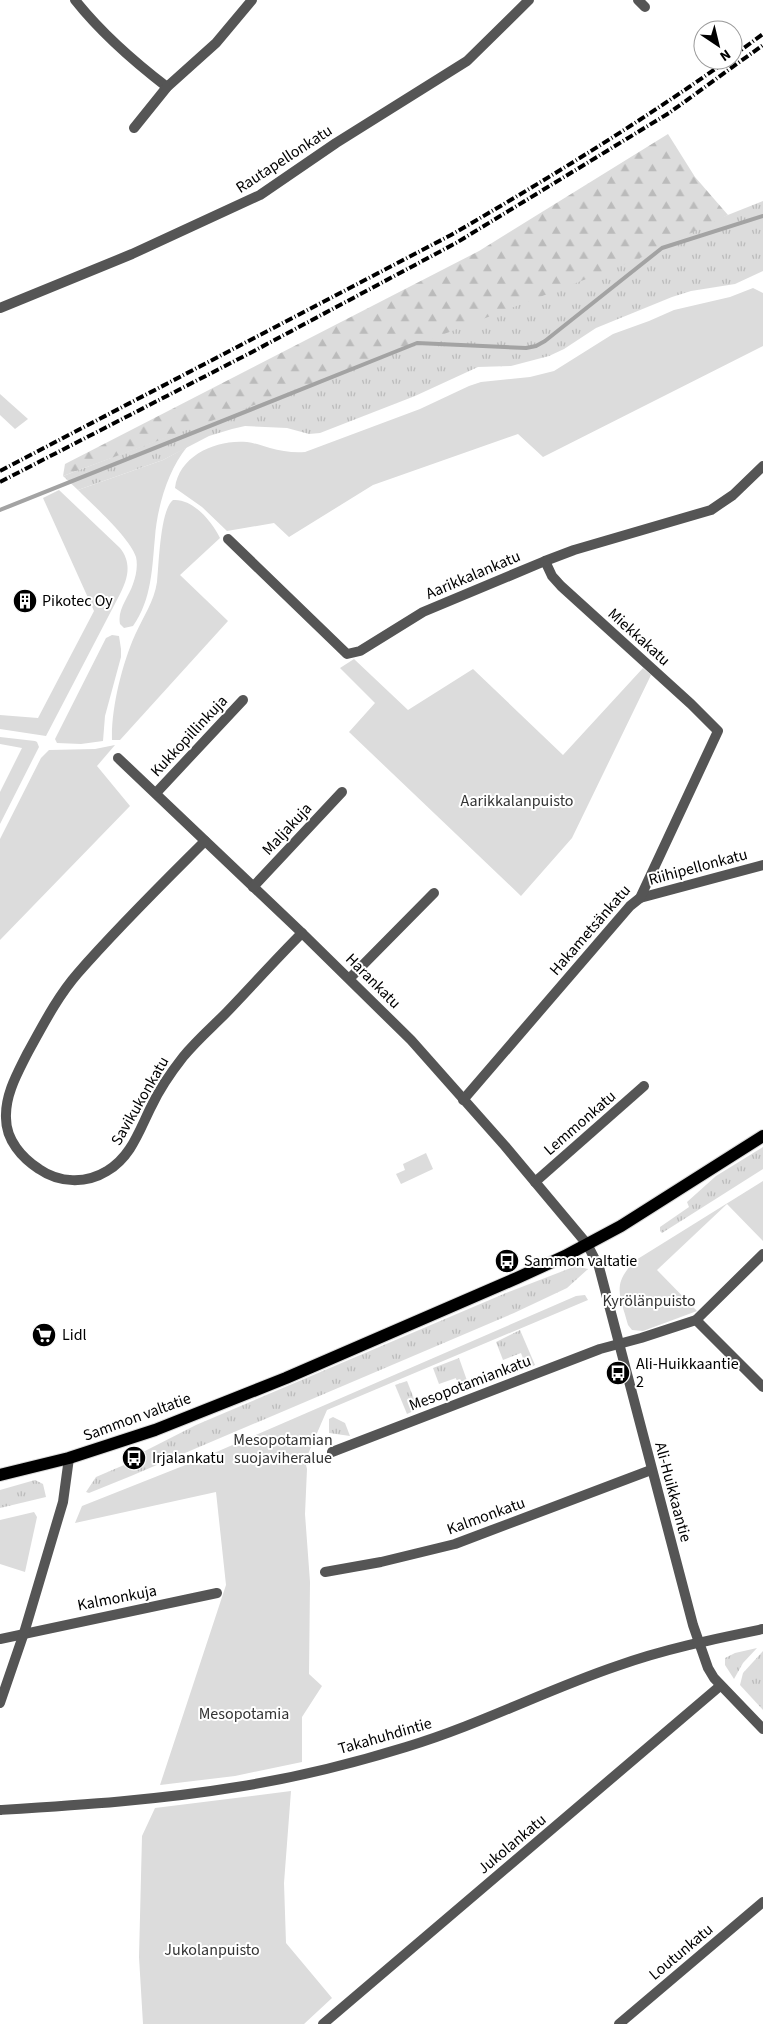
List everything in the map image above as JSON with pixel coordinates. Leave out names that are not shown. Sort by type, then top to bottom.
[{"type":"main road","name":"Sammon valtatie","points":[[0,1475],[69,1458],[128,1440],[286,1378],[517,1278],[621,1226],[763,1136]]},
{"type":"street","points":[[74,0],[93,23],[128,57],[167,87]]},
{"type":"street","points":[[134,128],[167,87],[216,43],[241,16],[252,0]]},
{"type":"street","name":"Rautapellonkatu","points":[[0,308],[114,262],[260,195],[336,143],[467,61],[529,0]]},
{"type":"street","name":"Aarikkalankatu","points":[[228,539],[347,654],[360,651],[423,612],[545,561],[574,550],[711,510],[732,495],[763,466]]},
{"type":"street","name":"Miekkakatu","points":[[545,561],[552,576],[561,586],[691,704],[718,731]]},
{"type":"street","name":"Kukkopillinkuja","points":[[156,793],[244,700]]},
{"type":"street","name":"Hakametsänkatu","points":[[463,1100],[630,906],[640,898],[718,731]]},
{"type":"street","name":"Harankatu","points":[[118,758],[350,978],[411,1040],[587,1244]]},
{"type":"street","name":"Maljakuja","points":[[253,887],[342,792]]},
{"type":"street","name":"Savikukonkatu","points":[[205,841],[77,974],[57,1002],[31,1047],[8,1097],[6,1118],[8,1133],[27,1161],[49,1176],[86,1181],[102,1174],[122,1161],[134,1143],[152,1104],[183,1057],[302,933]]},
{"type":"street","name":"Riihipellonkatu","points":[[640,898],[763,866]]},
{"type":"street","points":[[350,978],[434,893]]},
{"type":"street","name":"Lemmonkatu","points":[[535,1182],[644,1086]]},
{"type":"street","name":"Ali-Huikkaantie","points":[[587,1244],[599,1267],[692,1625],[708,1668],[720,1686],[763,1729]]},
{"type":"street","points":[[763,1254],[696,1320],[763,1387]]},
{"type":"street","name":"Mesopotamiankatu","points":[[332,1452],[600,1349],[696,1320]]},
{"type":"street","points":[[0,1703],[24,1633],[46,1553],[63,1502],[69,1458]]},
{"type":"street","name":"Kalmonkatu","points":[[325,1572],[367,1565],[455,1544],[651,1470]]},
{"type":"street","name":"Kalmonkuja","points":[[0,1638],[217,1593]]},
{"type":"street","name":"Takahuhdintie","points":[[0,1810],[171,1796],[236,1788],[343,1765],[409,1747],[616,1666],[700,1643],[763,1629]]},
{"type":"street","name":"Jukolankatu","points":[[323,2024],[720,1686]]},
{"type":"street","name":"Loutunkatu","points":[[618,2024],[763,1902]]},
{"type":"green space","points":[[668,134],[695,177],[728,215],[638,259],[439,336],[63,476],[65,464],[479,251]]},
{"type":"green space","points":[[763,201],[763,271],[735,284],[691,291],[672,297],[596,328],[564,349],[549,356],[511,366],[478,367],[415,396],[320,433],[309,434],[287,428],[245,426],[209,436],[163,460],[78,490],[63,476],[235,411]]},
{"type":"green space","points":[[753,288],[763,293],[763,346],[543,457],[518,434],[373,485],[289,537],[274,523],[227,531],[202,507],[175,488],[178,476],[184,466],[192,458],[212,447],[224,443],[247,442],[283,451],[305,452],[420,409],[481,382],[530,377],[554,371],[613,334],[674,310],[730,297]]},
{"type":"green space","points":[[0,394],[28,419],[15,429],[0,415]]},
{"type":"green space","points":[[187,447],[174,467],[161,502],[156,526],[148,594],[133,626],[124,628],[120,624],[120,613],[135,578],[136,557],[119,531],[78,490],[163,460]]},
{"type":"green space","points":[[59,490],[120,548],[126,559],[128,571],[120,594],[46,736],[0,729],[0,715],[38,718],[94,611],[43,498]]},
{"type":"green space","points":[[173,500],[180,500],[195,507],[213,525],[220,538],[180,575],[228,621],[120,740],[112,740],[115,701],[122,673],[130,647],[156,589],[165,515]]},
{"type":"green space","points":[[112,635],[119,636],[121,657],[105,716],[103,741],[81,744],[57,743],[55,739],[106,638]]},
{"type":"green space","name":"Aarikkalanpuisto","points":[[354,659],[408,710],[473,669],[563,755],[643,668],[651,675],[572,838],[521,896],[349,732],[375,703],[340,668]]},
{"type":"green space","points":[[0,737],[35,741],[39,747],[0,824],[0,792],[22,748],[0,744]]},
{"type":"green space","points":[[115,745],[97,766],[130,806],[0,940],[0,839],[41,758],[49,750],[95,749]]},
{"type":"green space","points":[[763,1147],[763,1169],[662,1233],[660,1231],[660,1227],[689,1207],[687,1202],[716,1176]]},
{"type":"green space","points":[[426,1153],[433,1169],[401,1184],[396,1174],[405,1170],[403,1164]]},
{"type":"green space","name":"Kyrölänpuisto","points":[[763,1181],[763,1241],[727,1204],[657,1270],[697,1311],[643,1331],[632,1330],[628,1325],[620,1298],[620,1283],[628,1268],[636,1260]]},
{"type":"green space","points":[[576,1266],[588,1269],[567,1288],[514,1313],[131,1476],[89,1493],[86,1492],[96,1477],[145,1456],[145,1451],[196,1425],[506,1293]]},
{"type":"green space","name":"Mesopotamia","points":[[585,1295],[588,1300],[327,1410],[305,1461],[307,1469],[305,1514],[310,1582],[309,1674],[322,1686],[302,1717],[302,1762],[235,1776],[160,1785],[226,1585],[216,1492],[75,1523],[82,1506],[198,1460],[576,1296]]},
{"type":"green space","points":[[520,1330],[535,1365],[527,1369],[521,1353],[503,1360],[496,1342]]},
{"type":"green space","points":[[459,1358],[470,1389],[462,1392],[456,1378],[439,1384],[433,1368]]},
{"type":"green space","points":[[407,1381],[418,1409],[407,1414],[395,1385]]},
{"type":"green space","points":[[333,1417],[345,1423],[350,1436],[329,1433],[329,1419]]},
{"type":"green space","points":[[35,1480],[43,1484],[46,1497],[0,1508],[0,1490]]},
{"type":"green space","points":[[34,1512],[37,1517],[25,1572],[0,1564],[0,1520]]},
{"type":"green space","points":[[757,1648],[743,1663],[734,1679],[725,1665],[725,1658],[735,1653]]},
{"type":"green space","points":[[763,1651],[763,1710],[740,1685],[743,1673]]},
{"type":"green space","name":"Jukolanpuisto","points":[[291,1791],[284,1883],[286,1943],[332,1998],[304,2024],[143,2024],[139,1957],[142,1836],[155,1808]]},
{"type":"waterway","points":[[0,510],[417,343],[526,348],[536,346],[545,341],[662,248],[763,216]]},
{"type":"railway","points":[[743,49],[763,34]]},
{"type":"railway","points":[[0,482],[254,351],[456,243],[669,113],[763,45]]},
{"type":"railway","points":[[0,471],[451,235],[592,150],[713,70]]},
{"type":"place","name":"Pikotec Oy","points":[[25,601]]},
{"type":"place","name":"Sammon valtatie","points":[[507,1261]]},
{"type":"place","name":"Lidl","points":[[44,1335]]},
{"type":"place","name":"Ali-Huikkaantie 2","points":[[618,1373]]},
{"type":"place","name":"Irjalankatu","points":[[134,1458]]},
{"type":"park label","name":"Mesopotamian suojaviheralue","points":[[283,1449]]}]
